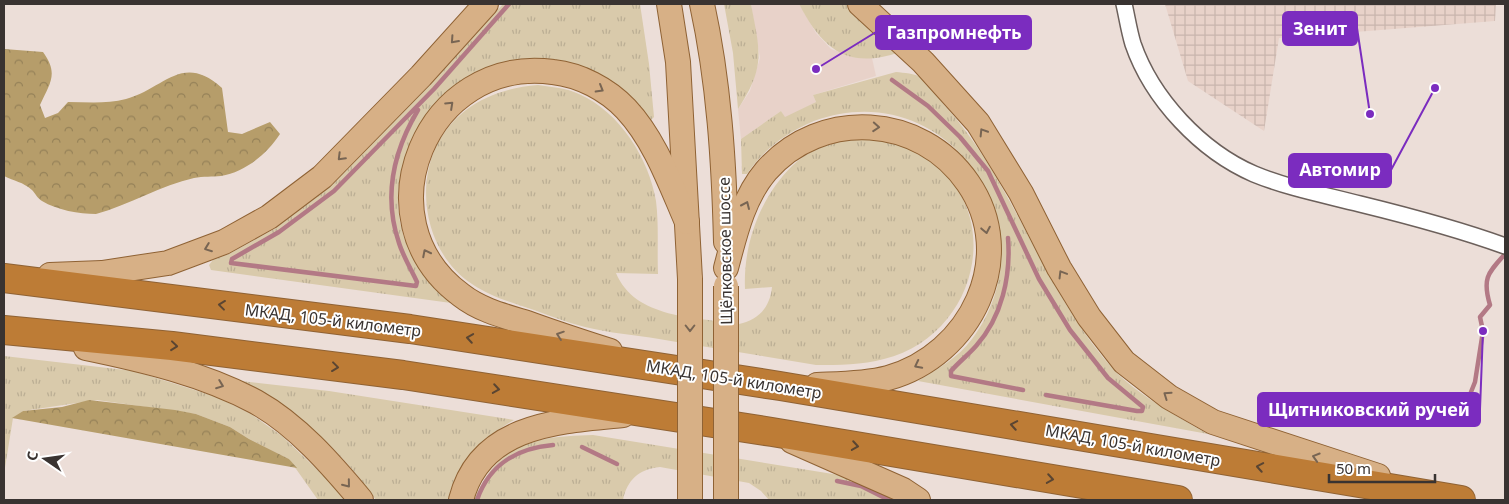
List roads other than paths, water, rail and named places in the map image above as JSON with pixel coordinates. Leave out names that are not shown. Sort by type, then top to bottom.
[{"type":"highway","name":"МКАД, 105-й километр","points":[[4,278],[410,329],[780,386],[1454,499]]},
{"type":"highway","points":[[4,331],[172,346],[403,375],[772,432],[1178,500]]},
{"type":"main road","points":[[4,278],[102,273],[168,263],[224,242],[269,217],[322,177],[421,76],[486,4]]},
{"type":"main road","points":[[669,4],[678,62],[690,279],[690,500]]},
{"type":"main road","name":"Щёлковское шоссе","points":[[702,4],[716,85],[723,156],[726,277],[726,500]]},
{"type":"main road","points":[[860,4],[923,62],[978,124],[1020,193],[1059,268],[1089,317],[1124,362],[1169,397],[1213,422],[1281,446],[1454,499]]},
{"type":"main road","points":[[656,367],[482,308],[461,295],[443,279],[428,259],[418,237],[412,214],[411,190],[414,166],[422,143],[434,122],[450,104],[470,89],[491,78],[515,72],[539,70],[563,73],[586,81],[607,93],[625,108],[640,127],[662,164],[687,222]]},
{"type":"main road","points":[[726,277],[738,223],[751,194],[766,171],[792,148],[806,139],[831,130],[857,126],[884,127],[909,134],[932,146],[952,163],[969,184],[980,207],[987,233],[988,250],[984,285],[975,310],[960,332],[942,350],[919,365],[888,378],[851,383],[780,386]]},
{"type":"main road","points":[[4,331],[138,359],[222,386],[257,403],[290,426],[337,471],[361,500]]},
{"type":"main road","points":[[461,500],[479,464],[504,440],[520,432],[536,426],[574,420],[649,413]]},
{"type":"main road","points":[[772,432],[903,490],[918,500]]},
{"type":"street","points":[[1124,4],[1133,43],[1156,91],[1178,118],[1234,164],[1255,174],[1295,188],[1421,218],[1502,245]]},
{"type":"waterway","points":[[418,110],[402,142],[393,175],[391,191],[394,226],[405,258],[417,282],[416,286],[231,263],[232,259],[279,232],[334,191],[434,89],[509,4]]},
{"type":"waterway","points":[[892,80],[928,106],[960,137],[988,171],[1039,279],[1070,330],[1108,378],[1143,407],[1142,411],[1137,411],[1046,395]]},
{"type":"waterway","points":[[1008,238],[1008,267],[1003,295],[998,309],[985,335],[951,371],[951,376],[1023,390]]},
{"type":"waterway","points":[[1456,415],[1469,397],[1475,382],[1483,331],[1480,317],[1490,305],[1487,288],[1488,276],[1505,254]]},
{"type":"waterway","points":[[477,500],[489,477],[506,460],[528,450],[553,445]]},
{"type":"waterway","points":[[582,447],[617,464]]},
{"type":"waterway","points":[[837,481],[861,486],[889,500]]},
{"type":"place","name":"Газпромнефть","points":[[816,69]]},
{"type":"place","name":"Автомир","points":[[1435,88]]},
{"type":"place","name":"Зенит","points":[[1370,114]]},
{"type":"place","name":"Щитниковский ручей","points":[[1483,331]]}]
